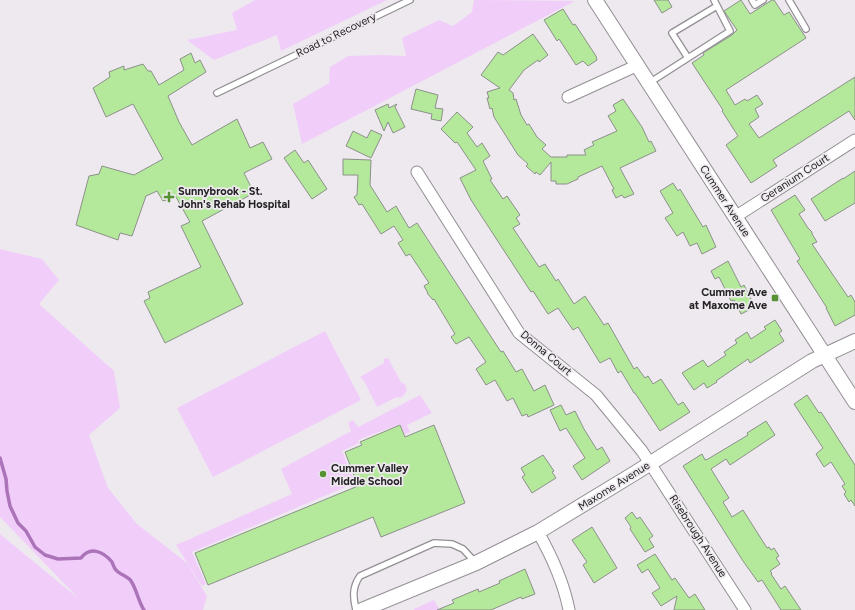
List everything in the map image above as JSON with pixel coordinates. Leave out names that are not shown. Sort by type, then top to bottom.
[{"type":"street","name":"Cummer Avenue","points":[[595,0],[855,402]]},
{"type":"street","points":[[568,97],[638,65]]},
{"type":"street","name":"Geranium Court","points":[[736,216],[855,140]]},
{"type":"street","name":"Donna Court","points":[[417,172],[519,333],[596,394],[650,462]]},
{"type":"street","name":"Maxome Avenue","points":[[362,610],[476,563],[538,532],[812,361],[855,341]]},
{"type":"street","name":"Risebrough Avenue","points":[[650,462],[745,610]]},
{"type":"street","points":[[538,532],[566,597],[569,610]]},
{"type":"lane","name":"Road to Recovery","points":[[217,93],[410,0]]},
{"type":"lane","points":[[752,0],[755,5],[763,0]]},
{"type":"lane","points":[[789,0],[806,29]]},
{"type":"lane","points":[[649,83],[688,58],[730,31],[715,3],[672,33],[688,58]]},
{"type":"lane","points":[[356,610],[353,598],[356,582],[360,576],[434,544],[452,544],[463,549],[476,563]]},
{"type":"shaded area","points":[[255,0],[387,0],[281,51],[277,35],[214,60],[187,40],[237,30],[232,13]]},
{"type":"shaded area","points":[[474,0],[575,1],[302,144],[293,104],[329,83],[330,67],[348,56],[406,56],[402,38],[439,20],[453,26],[472,12]]},
{"type":"shaded area","points":[[0,249],[42,259],[59,280],[39,304],[114,371],[120,408],[89,435],[108,488],[137,524],[187,563],[207,596],[203,610],[0,610],[0,534],[79,599],[0,517]]},
{"type":"shaded area","points":[[325,331],[361,400],[213,477],[177,408]]},
{"type":"shaded area","points":[[388,358],[401,382],[405,384],[407,390],[400,398],[397,397],[377,407],[364,381],[360,377],[384,363],[384,359]]},
{"type":"shaded area","points":[[420,395],[432,413],[407,425],[410,432],[405,434],[400,424],[358,440],[359,443],[342,451],[355,483],[192,552],[206,584],[202,586],[176,545],[292,494],[281,469],[351,431],[348,423],[353,420],[358,427]]},
{"type":"shaded area","points":[[434,600],[440,610],[414,610],[414,609]]},
{"type":"building","points":[[654,0],[668,0],[672,7],[662,13]]},
{"type":"building","points":[[741,0],[750,14],[774,0],[784,15],[789,12],[806,38],[726,90],[735,105],[745,99],[747,101],[757,95],[763,104],[755,109],[759,117],[749,124],[759,138],[855,77],[855,120],[849,111],[773,160],[777,166],[751,183],[726,145],[738,136],[692,63],[704,55],[703,53],[732,35],[737,30],[724,11]]},
{"type":"building","points":[[563,9],[573,25],[575,24],[596,56],[597,60],[588,66],[583,61],[576,65],[559,39],[557,41],[544,20]]},
{"type":"building","points":[[533,34],[548,55],[524,70],[509,90],[513,93],[514,100],[516,99],[521,115],[527,125],[529,124],[537,137],[546,145],[542,149],[551,157],[586,155],[584,150],[594,145],[592,142],[617,131],[608,116],[616,111],[613,105],[623,99],[656,151],[620,168],[634,194],[624,198],[622,195],[616,198],[612,190],[614,189],[602,166],[567,184],[556,184],[556,181],[551,181],[551,162],[540,175],[536,172],[535,174],[526,166],[528,164],[518,155],[494,117],[492,108],[490,109],[487,92],[500,88],[481,75],[498,52],[503,55]]},
{"type":"building","points":[[191,53],[195,63],[200,60],[206,72],[168,96],[179,122],[192,145],[237,119],[250,148],[263,142],[272,159],[244,173],[254,193],[202,221],[243,304],[165,343],[144,301],[150,298],[148,292],[201,267],[181,226],[190,222],[176,197],[163,201],[157,191],[146,196],[132,236],[120,233],[118,240],[76,225],[89,176],[99,174],[102,166],[134,175],[163,159],[133,104],[106,117],[93,88],[110,77],[109,72],[124,66],[124,70],[143,64],[148,71],[151,71],[159,85],[184,70],[180,59]]},
{"type":"building","points":[[416,89],[438,95],[435,108],[443,109],[441,121],[431,119],[432,114],[411,109]]},
{"type":"building","points":[[388,104],[389,108],[397,104],[395,107],[405,127],[393,133],[388,122],[384,131],[375,110]]},
{"type":"building","points":[[457,112],[473,127],[467,133],[477,147],[482,143],[490,156],[483,161],[492,179],[490,180],[503,199],[507,196],[520,215],[516,218],[520,224],[513,228],[539,267],[545,264],[556,281],[558,279],[574,304],[585,296],[604,325],[608,323],[634,369],[637,367],[645,378],[648,376],[653,384],[661,379],[678,405],[683,402],[690,412],[660,431],[621,371],[618,373],[610,358],[600,363],[578,327],[573,330],[558,308],[548,314],[533,291],[531,292],[471,200],[460,178],[476,170],[457,142],[455,143],[441,129]]},
{"type":"building","points":[[371,130],[382,135],[371,158],[346,146],[353,131],[367,138]]},
{"type":"building","points":[[295,150],[304,163],[308,160],[327,189],[312,199],[284,158]]},
{"type":"building","points":[[343,159],[371,160],[370,185],[387,212],[396,206],[409,228],[417,223],[501,352],[503,351],[516,372],[522,369],[534,391],[545,385],[554,405],[528,417],[527,414],[522,416],[513,398],[507,401],[495,380],[486,385],[476,369],[486,362],[469,337],[456,344],[451,337],[455,334],[434,299],[433,300],[427,293],[424,286],[429,283],[410,254],[406,256],[398,243],[403,240],[394,226],[381,234],[362,204],[359,205],[354,197],[357,195],[358,175],[343,175]]},
{"type":"building","points":[[855,171],[855,203],[825,221],[811,199]]},
{"type":"building","points":[[673,183],[678,191],[680,189],[703,227],[706,225],[716,247],[702,254],[697,243],[690,246],[683,232],[677,236],[665,218],[673,213],[660,191]]},
{"type":"building","points":[[795,195],[805,210],[799,214],[812,232],[817,242],[812,244],[848,297],[851,295],[855,302],[855,315],[835,326],[827,308],[797,261],[800,259],[771,210]]},
{"type":"building","points":[[728,261],[741,287],[744,285],[755,307],[741,314],[734,300],[731,301],[719,277],[715,279],[711,271]]},
{"type":"building","points":[[775,320],[782,331],[779,333],[784,341],[750,363],[748,359],[707,388],[704,383],[694,390],[682,373],[703,360],[708,367],[726,355],[724,352],[737,343],[735,340],[747,332],[751,339],[766,329],[764,327]]},
{"type":"building","points":[[807,395],[819,413],[821,412],[855,465],[855,506],[851,500],[849,502],[844,494],[846,492],[842,486],[845,484],[831,462],[824,467],[816,454],[823,448],[794,404]]},
{"type":"building","points":[[561,405],[566,415],[575,411],[597,450],[602,447],[610,461],[582,480],[573,466],[585,458],[566,428],[560,431],[550,410]]},
{"type":"building","points":[[766,421],[775,435],[730,465],[726,459],[711,469],[729,498],[723,502],[732,517],[743,510],[767,548],[769,547],[771,550],[774,548],[779,556],[776,558],[780,564],[770,571],[772,573],[771,574],[781,589],[785,586],[801,610],[781,610],[762,580],[758,582],[683,466],[702,454],[705,460],[708,459],[748,435],[747,433]]},
{"type":"building","points":[[400,425],[405,437],[434,425],[465,503],[381,537],[373,517],[208,585],[195,553],[358,486],[345,452],[362,445],[360,442]]},
{"type":"building","points":[[543,455],[554,471],[552,472],[556,478],[532,493],[522,477],[525,475],[521,468]]},
{"type":"building","points":[[632,512],[637,519],[640,517],[653,536],[649,539],[654,547],[645,552],[630,529],[631,527],[625,518]]},
{"type":"building","points":[[592,527],[617,568],[594,583],[583,565],[587,562],[572,540]]},
{"type":"building","points":[[655,554],[672,580],[675,578],[689,598],[695,594],[705,610],[674,610],[677,596],[661,606],[652,593],[660,588],[648,569],[642,573],[637,565]]},
{"type":"building","points":[[525,569],[535,594],[522,599],[521,597],[491,610],[437,610],[454,603],[452,600],[478,589],[479,592],[500,583],[499,581]]},
{"type":"waterway","points":[[0,458],[6,479],[10,506],[18,523],[26,531],[35,547],[45,555],[58,559],[81,558],[88,552],[92,551],[105,555],[112,562],[118,572],[131,581],[144,610]]},
{"type":"place","name":"Sunnybrook - St. John's Rehab Hospital","points":[[169,197]]},
{"type":"place","name":"Cummer Ave at Maxome Ave","points":[[775,298]]},
{"type":"place","name":"Cummer Valley Middle School","points":[[323,474]]}]
